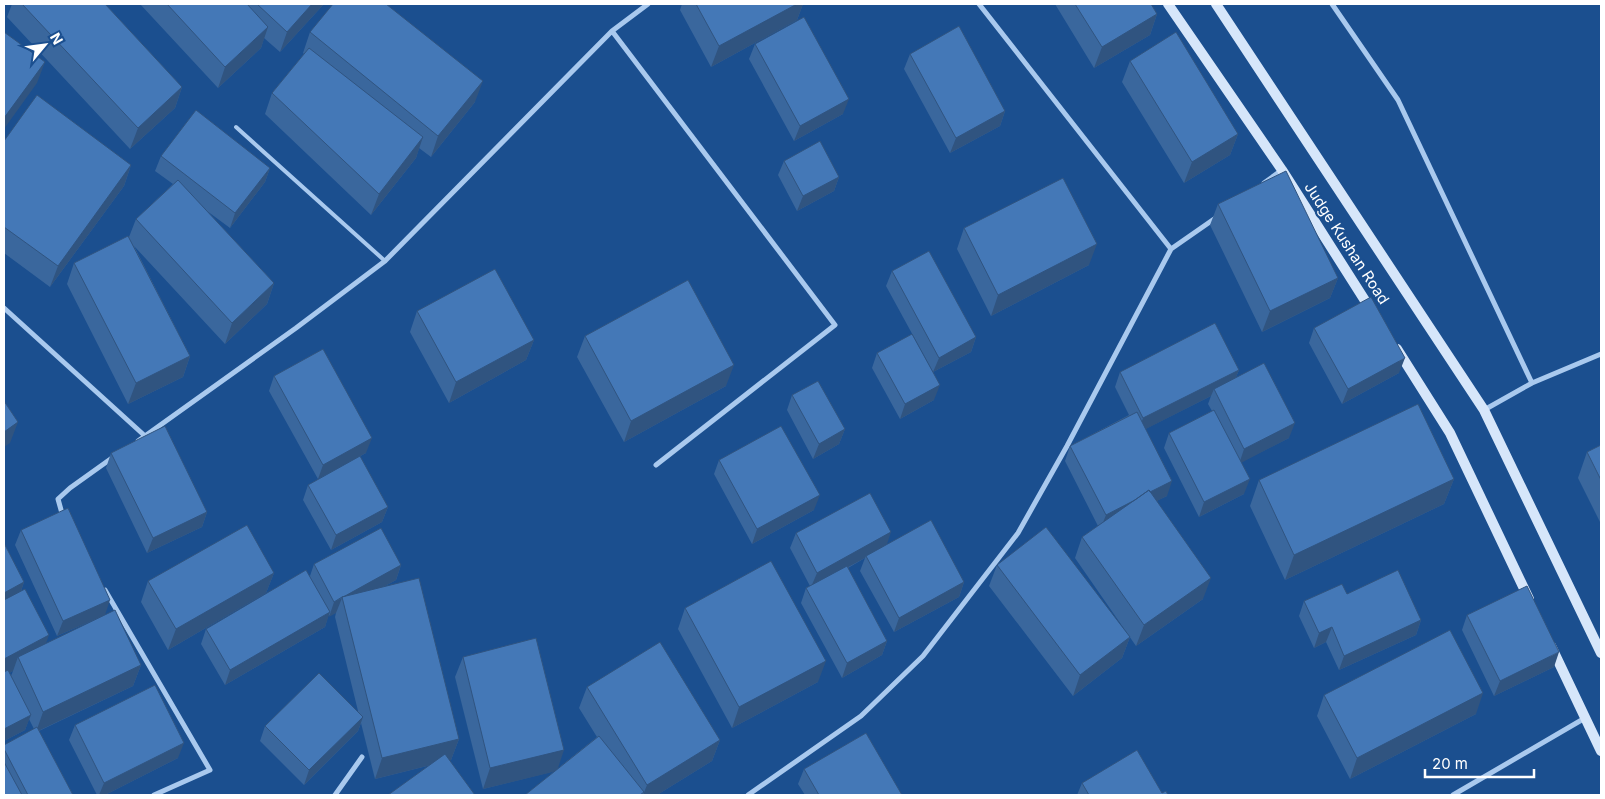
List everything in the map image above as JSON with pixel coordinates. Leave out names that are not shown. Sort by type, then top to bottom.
[{"type":"main road","name":"Judge Kushan Road","points":[[1168,4],[1282,170],[1377,318]]},
{"type":"main road","name":"Judge Kushan Road","points":[[1216,4],[1484,410],[1601,653]]},
{"type":"main road","points":[[1392,343],[1450,433],[1535,611]]},
{"type":"main road","points":[[1547,638],[1601,751]]},
{"type":"street","points":[[130,446],[385,262],[612,31],[648,4]]},
{"type":"street","points":[[979,4],[1171,249]]},
{"type":"street","points":[[1332,4],[1398,100],[1532,383]]},
{"type":"street","points":[[612,31],[835,325],[656,465]]},
{"type":"street","points":[[1258,187],[1282,170]]},
{"type":"street","points":[[748,795],[861,716],[923,656],[1018,534],[1067,446],[1171,249],[1218,215]]},
{"type":"street","points":[[4,308],[145,436]]},
{"type":"street","points":[[1484,410],[1532,383],[1601,354]]},
{"type":"street","points":[[63,518],[58,499],[70,488],[115,457]]},
{"type":"street","points":[[100,581],[210,770],[154,795]]},
{"type":"street","points":[[1453,795],[1585,718]]},
{"type":"street","points":[[335,795],[362,757]]},
{"type":"lane","points":[[236,127],[385,262]]},
{"type":"building","points":[[22,4],[105,4],[182,87],[138,128]]},
{"type":"building","points":[[167,4],[247,4],[268,27],[225,67]]},
{"type":"building","points":[[257,4],[312,4],[287,32]]},
{"type":"building","points":[[333,4],[386,4],[483,81],[438,136],[310,32]]},
{"type":"building","points":[[696,4],[797,4],[719,46]]},
{"type":"building","points":[[1075,4],[1151,4],[1157,14],[1102,47]]},
{"type":"building","points":[[804,17],[849,99],[800,126],[755,44]]},
{"type":"building","points":[[959,26],[1005,111],[956,138],[910,54]]},
{"type":"building","points":[[4,32],[45,62],[4,118]]},
{"type":"building","points":[[1176,32],[1238,134],[1192,162],[1130,61]]},
{"type":"building","points":[[309,48],[423,137],[379,194],[272,93]]},
{"type":"building","points":[[37,95],[131,165],[58,266],[4,227],[4,141]]},
{"type":"building","points":[[196,110],[270,168],[235,213],[161,156]]},
{"type":"building","points":[[820,141],[839,177],[803,196],[784,161]]},
{"type":"building","points":[[1286,171],[1338,278],[1270,311],[1218,204]]},
{"type":"building","points":[[1063,178],[1097,244],[998,295],[964,228]]},
{"type":"building","points":[[178,180],[274,283],[232,323],[136,219]]},
{"type":"building","points":[[128,236],[190,356],[136,383],[74,263]]},
{"type":"building","points":[[929,251],[976,337],[939,358],[892,271]]},
{"type":"building","points":[[495,269],[534,340],[456,382],[417,311]]},
{"type":"building","points":[[688,280],[734,365],[631,421],[585,336]]},
{"type":"building","points":[[1371,297],[1405,358],[1348,389],[1314,328]]},
{"type":"building","points":[[1215,323],[1239,370],[1143,418],[1120,372]]},
{"type":"building","points":[[912,334],[940,385],[905,404],[877,353]]},
{"type":"building","points":[[323,349],[372,438],[323,465],[274,376]]},
{"type":"building","points":[[1264,363],[1295,423],[1244,449],[1214,389]]},
{"type":"building","points":[[818,381],[845,429],[819,444],[792,395]]},
{"type":"building","points":[[4,401],[18,422],[4,432]]},
{"type":"building","points":[[1418,404],[1454,479],[1294,555],[1259,480]]},
{"type":"building","points":[[1214,410],[1250,479],[1204,502],[1169,433]]},
{"type":"building","points":[[1137,412],[1172,481],[1150,492],[1149,490],[1135,500],[1106,515],[1070,446]]},
{"type":"building","points":[[165,426],[207,512],[153,538],[111,453]]},
{"type":"building","points":[[781,426],[820,495],[757,529],[719,460]]},
{"type":"building","points":[[1601,445],[1601,480],[1587,452]]},
{"type":"building","points":[[360,456],[388,507],[336,535],[308,485]]},
{"type":"building","points":[[1149,490],[1211,578],[1144,625],[1082,537]]},
{"type":"building","points":[[870,493],[891,532],[817,573],[796,533]]},
{"type":"building","points":[[68,508],[110,600],[63,621],[21,530]]},
{"type":"building","points":[[931,520],[964,582],[899,618],[866,556]]},
{"type":"building","points":[[247,525],[274,573],[176,629],[148,581]]},
{"type":"building","points":[[1046,527],[1130,637],[1080,675],[997,565]]},
{"type":"building","points":[[381,528],[401,565],[334,602],[314,564]]},
{"type":"building","points":[[4,543],[24,582],[4,593]]},
{"type":"building","points":[[771,561],[826,661],[739,707],[685,608]]},
{"type":"building","points":[[847,566],[887,641],[847,663],[806,588]]},
{"type":"building","points":[[306,570],[330,612],[230,670],[206,629]]},
{"type":"building","points":[[1398,570],[1421,620],[1344,656],[1332,627],[1319,633],[1304,601],[1342,584],[1347,594]]},
{"type":"building","points":[[419,578],[459,739],[382,758],[342,597]]},
{"type":"building","points":[[1527,586],[1559,652],[1500,681],[1467,615]]},
{"type":"building","points":[[25,589],[49,635],[4,659],[4,600]]},
{"type":"building","points":[[115,610],[141,665],[43,712],[18,657]]},
{"type":"building","points":[[1450,630],[1483,693],[1357,758],[1324,695]]},
{"type":"building","points":[[536,638],[564,750],[490,768],[463,657]]},
{"type":"building","points":[[660,642],[720,740],[647,785],[587,687]]},
{"type":"building","points":[[8,670],[31,715],[4,729],[4,672]]},
{"type":"building","points":[[319,673],[363,717],[309,770],[265,726]]},
{"type":"building","points":[[155,685],[184,743],[104,783],[75,725]]},
{"type":"building","points":[[37,727],[73,795],[28,795],[4,749],[4,745]]},
{"type":"building","points":[[866,733],[902,795],[819,795],[804,769]]},
{"type":"building","points":[[599,736],[644,792],[640,795],[525,795]]},
{"type":"building","points":[[1137,750],[1162,793],[1166,791],[1168,795],[1089,795],[1082,783]]},
{"type":"building","points":[[445,754],[475,795],[388,795]]},
{"type":"building","points":[[4,762],[22,795],[4,795]]}]
